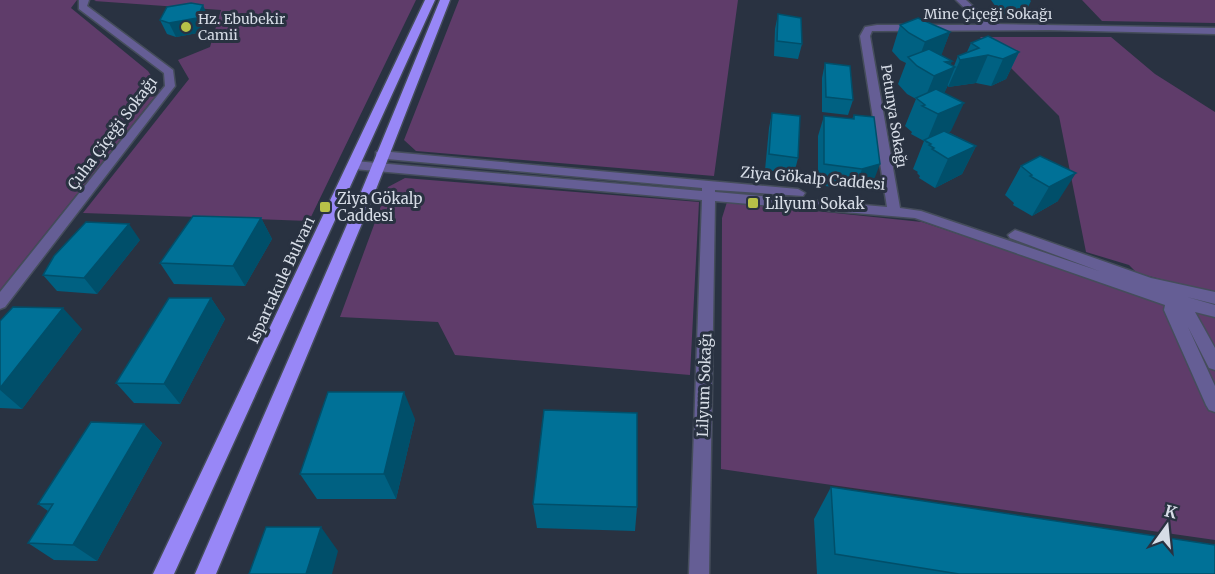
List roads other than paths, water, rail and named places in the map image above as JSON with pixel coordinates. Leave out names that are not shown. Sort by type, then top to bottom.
[{"type":"main road","name":"Ispartakule Bulvarı","points":[[163,574],[430,0]]},
{"type":"main road","points":[[205,574],[445,0]]},
{"type":"street","name":"Çuha Çiçeği Sokağı","points":[[0,303],[170,86],[169,72],[82,7],[84,0]]},
{"type":"street","points":[[949,0],[986,30]]},
{"type":"street","points":[[961,0],[986,30]]},
{"type":"street","name":"Mine Çiçeği Sokağı","points":[[865,36],[986,30],[1215,31]]},
{"type":"street","name":"Petunya Sokağı","points":[[865,36],[893,206]]},
{"type":"street","name":"Ziya Gökalp Caddesi","points":[[356,160],[380,160],[893,206],[1177,299]]},
{"type":"street","name":"Lilyum Sokağı","points":[[699,574],[709,190]]},
{"type":"street","points":[[1177,299],[1215,298]]},
{"type":"street","points":[[1177,299],[1215,311]]},
{"type":"street","points":[[1177,299],[1215,363]]},
{"type":"street","points":[[1177,299],[1172,310],[1215,405]]},
{"type":"place","name":"Hz. Ebubekir Camii","points":[[186,27]]},
{"type":"place","name":"Lilyum Sokak","points":[[753,203]]},
{"type":"place","name":"Ziya Gökalp Caddesi","points":[[325,207]]}]
